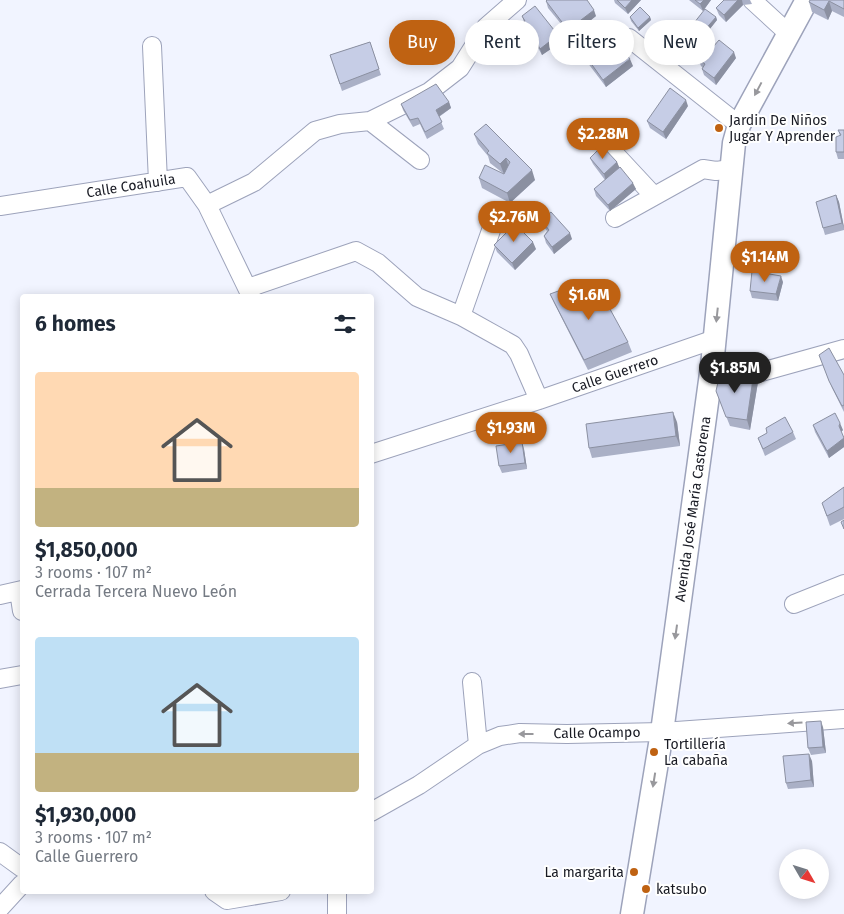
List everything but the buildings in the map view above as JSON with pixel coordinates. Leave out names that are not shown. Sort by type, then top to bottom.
[{"type":"street","points":[[207,206],[254,182],[315,131],[340,124],[370,121],[429,92],[460,68],[486,27],[517,0]]},
{"type":"street","points":[[752,0],[788,33]]},
{"type":"street","name":"Avenida José María Castorena","points":[[632,914],[662,732],[712,366],[734,143],[738,126],[807,0]]},
{"type":"street","points":[[634,42],[738,126]]},
{"type":"street","points":[[152,46],[158,182]]},
{"type":"street","points":[[370,121],[420,160]]},
{"type":"street","points":[[600,138],[654,196]]},
{"type":"street","points":[[615,218],[703,168],[716,172],[732,170]]},
{"type":"street","name":"Calle Coahuila","points":[[0,206],[187,177],[207,206],[249,292]]},
{"type":"street","points":[[461,316],[495,219]]},
{"type":"street","points":[[249,292],[356,251],[378,263],[417,297],[461,316],[513,345],[519,354],[539,400]]},
{"type":"street","name":"Calle Guerrero","points":[[374,453],[539,400],[715,340]]},
{"type":"street","points":[[712,366],[761,372],[844,349]]},
{"type":"street","points":[[794,604],[844,584]]},
{"type":"street","points":[[0,595],[20,590]]},
{"type":"street","points":[[0,679],[20,675]]},
{"type":"street","points":[[472,682],[478,744]]},
{"type":"street","name":"Calle Ocampo","points":[[374,810],[419,784],[478,744],[500,736],[520,733],[662,732],[844,719]]},
{"type":"street","points":[[0,852],[20,867]]},
{"type":"street","points":[[0,908],[20,886]]},
{"type":"street","points":[[218,894],[227,900],[263,894]]},
{"type":"street","points":[[337,894],[338,914]]},
{"type":"place","name":"Jardin De Niños Jugar Y Aprender","points":[[719,128]]},
{"type":"place","name":"Tortillería La cabaña","points":[[654,752]]},
{"type":"place","name":"La margarita","points":[[634,872]]},
{"type":"place","name":"katsubo","points":[[646,889]]}]
